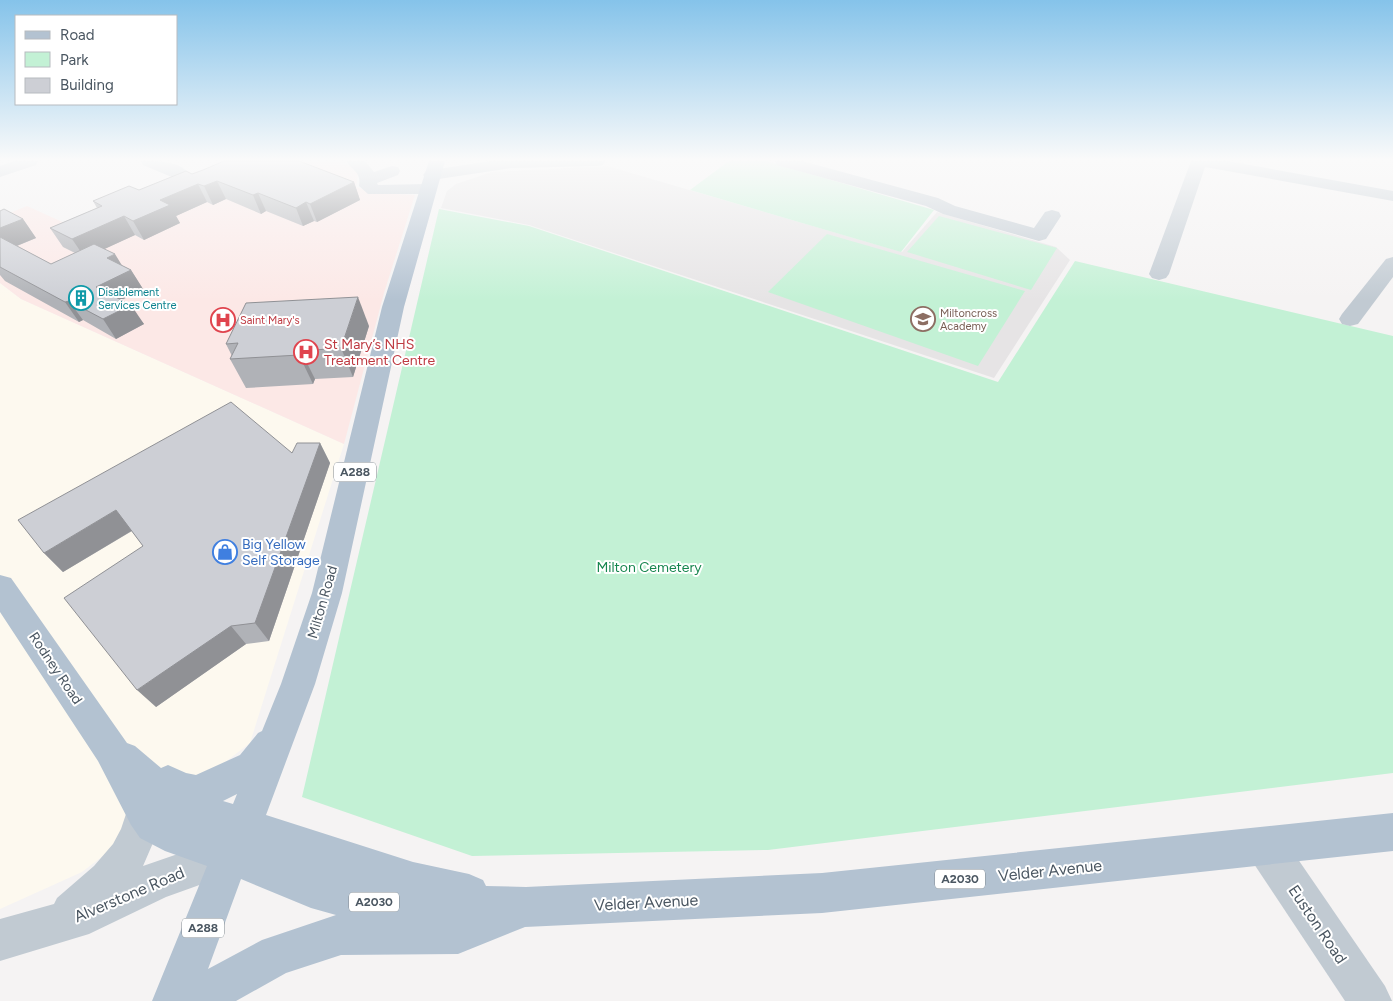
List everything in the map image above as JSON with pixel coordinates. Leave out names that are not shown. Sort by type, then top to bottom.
[{"type":"main road","name":"Milton Road","points":[[174,1001],[298,684],[327,593],[393,307],[413,208]]},
{"type":"main road","name":"Rodney Road","points":[[0,587],[111,749],[144,812],[153,825],[165,832],[237,840]]},
{"type":"main road","name":"Rodney Road","points":[[111,749],[179,790],[197,794],[253,767],[279,733]]},
{"type":"main road","name":"Rodney Road","points":[[111,749],[160,791],[194,810],[237,840]]},
{"type":"main road","name":"Velder Avenue","points":[[237,840],[311,888],[358,901],[435,906],[526,907],[822,893],[1393,832]]},
{"type":"main road","name":"Velder Avenue","points":[[205,1001],[223,984],[277,955],[341,934],[458,933],[526,907]]},
{"type":"street","points":[[947,208],[1039,236],[1052,216]]},
{"type":"street","points":[[1159,274],[1182,208]]},
{"type":"street","points":[[1350,320],[1393,263]]},
{"type":"street","name":"Alverstone Road","points":[[56,924],[117,873],[141,832],[144,812]]},
{"type":"street","name":"Alverstone Road","points":[[0,940],[89,914],[237,840]]},
{"type":"street","name":"Euston Road","points":[[1266,847],[1370,1001]]},
{"type":"shaded area","name":"Saint Mary's","points":[[23,208],[31,208],[78,229],[127,208],[411,208],[384,293],[344,444],[21,299],[0,283],[0,217]]},
{"type":"shaded area","name":"Miltoncross Academy","points":[[441,208],[750,208],[902,252],[937,212],[1056,247],[1070,260],[994,378],[529,225]]},
{"type":"shaded area","points":[[0,283],[21,299],[344,444],[250,743],[82,872],[0,909]]},
{"type":"green space","points":[[750,208],[926,208],[934,210],[901,252]]},
{"type":"green space","name":"Milton Cemetery","points":[[439,209],[529,226],[998,382],[1075,261],[1393,336],[1393,773],[768,850],[472,856],[302,797]]},
{"type":"green space","points":[[939,216],[1057,248],[1031,290],[907,252]]},
{"type":"green space","points":[[827,234],[1025,291],[978,366],[768,292]]},
{"type":"building","points":[[98,208],[164,208],[133,221],[124,216],[72,239],[50,228]]},
{"type":"building","points":[[4,209],[23,219],[0,228],[0,211]]},
{"type":"building","points":[[0,237],[51,264],[94,244],[115,254],[107,258],[131,270],[96,287],[131,305],[103,319],[69,301],[65,302],[0,267]]},
{"type":"building","points":[[358,297],[341,348],[301,351],[299,355],[230,359],[238,343],[226,344],[246,303]]},
{"type":"building","name":"Big Yellow Self Storage","points":[[231,402],[292,453],[297,443],[320,443],[255,623],[231,626],[137,690],[64,598],[143,546],[116,510],[44,553],[18,520]]},
{"type":"place","name":"Disablement Services Centre","points":[[81,298]]},
{"type":"place","name":"Miltoncross Academy","points":[[923,319]]},
{"type":"place","name":"Saint Mary's","points":[[223,320]]},
{"type":"place","name":"St Mary’s NHS Treatment Centre","points":[[306,352]]},
{"type":"place","name":"Big Yellow Self Storage","points":[[225,552]]}]
